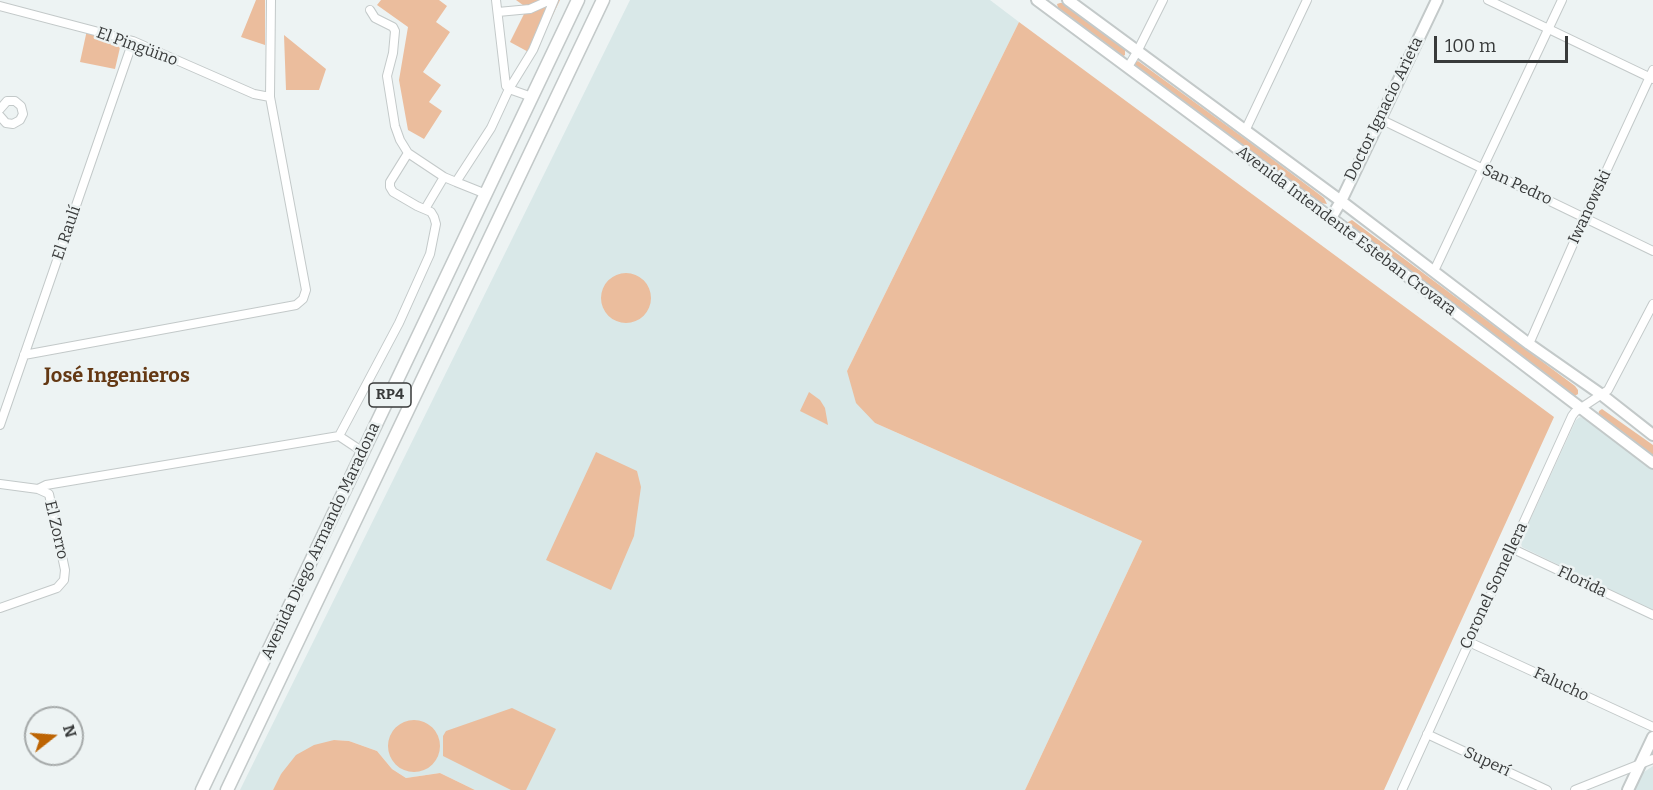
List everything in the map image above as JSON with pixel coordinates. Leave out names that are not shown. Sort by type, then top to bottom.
[{"type":"main road","name":"Avenida Diego Armando Maradona","points":[[202,790],[578,0]]},
{"type":"main road","name":"Avenida Diego Armando Maradona","points":[[227,790],[603,0]]},
{"type":"main road","name":"Avenida Intendente Esteban Crovara","points":[[1068,0],[1653,435]]},
{"type":"main road","name":"Doctor Ignacio Arieta","points":[[1331,218],[1437,0]]},
{"type":"main road","name":"Avenida Intendente Esteban Crovara","points":[[1044,2],[1653,464]]},
{"type":"main road","points":[[1628,790],[1653,737]]},
{"type":"street","points":[[24,355],[299,303],[306,290],[270,97],[271,0]]},
{"type":"street","points":[[496,0],[504,80],[509,89],[532,97]]},
{"type":"street","points":[[498,12],[530,9],[552,0]]},
{"type":"street","points":[[456,182],[491,128],[509,89],[533,50],[552,0]]},
{"type":"street","points":[[1128,67],[1162,0]]},
{"type":"street","points":[[1245,131],[1307,0]]},
{"type":"street","points":[[1488,0],[1652,75]]},
{"type":"street","points":[[1434,271],[1562,0]]},
{"type":"street","name":"El Pingüino","points":[[0,6],[133,41],[254,94],[270,97]]},
{"type":"street","points":[[370,10],[375,18],[393,27],[395,31],[393,53],[387,76],[394,126],[408,153],[444,177],[486,194]]},
{"type":"street","name":"El Raulí","points":[[0,425],[133,41]]},
{"type":"street","name":"Iwanowski","points":[[1529,344],[1585,217],[1652,75]]},
{"type":"street","points":[[0,109],[7,101],[15,101],[21,106],[23,114],[20,120],[13,124],[6,123],[0,116]]},
{"type":"street","name":"San Pedro","points":[[1380,119],[1653,251]]},
{"type":"street","points":[[339,436],[399,323],[426,264],[436,224],[431,212],[393,192],[390,187],[390,182],[408,153]]},
{"type":"street","points":[[425,209],[444,177]]},
{"type":"street","points":[[1602,395],[1608,390],[1653,304]]},
{"type":"street","name":"Coronel Somellera","points":[[1402,790],[1572,416],[1602,395]]},
{"type":"street","points":[[38,489],[46,485],[339,436],[363,452]]},
{"type":"street","name":"El Zorro","points":[[0,483],[38,489],[49,494],[65,576],[60,585],[50,592],[0,608]]},
{"type":"street","name":"Florida","points":[[1512,548],[1653,615]]},
{"type":"street","name":"Falucho","points":[[1469,642],[1653,727]]},
{"type":"street","name":"Superí","points":[[1427,734],[1547,790]]},
{"type":"street","points":[[1575,790],[1653,759]]},
{"type":"shaded area","points":[[256,0],[265,0],[265,45],[241,37]]},
{"type":"shaded area","points":[[381,0],[439,0],[447,6],[436,22],[450,32],[423,72],[441,85],[429,102],[442,111],[424,139],[408,130],[399,80],[408,27],[377,5]]},
{"type":"shaded area","points":[[516,0],[560,0],[534,55],[510,42],[527,8]]},
{"type":"shaded area","points":[[630,0],[990,0],[1019,22],[847,371],[875,423],[1142,541],[1025,790],[475,790],[440,773],[406,778],[392,769],[377,751],[349,741],[334,740],[281,774],[273,790],[240,790]]},
{"type":"shaded area","points":[[1065,3],[1125,48],[1125,55],[1122,57],[1059,11],[1057,4]]},
{"type":"shaded area","points":[[1019,22],[1554,417],[1384,790],[1025,790],[1142,541],[875,423],[856,403],[847,371]]},
{"type":"shaded area","points":[[87,30],[122,39],[115,69],[80,62]]},
{"type":"shaded area","points":[[284,35],[326,69],[319,90],[286,90]]},
{"type":"shaded area","points":[[1138,61],[1324,198],[1327,204],[1320,203],[1273,168],[1253,157],[1133,67]]},
{"type":"shaded area","points":[[1352,220],[1575,386],[1578,394],[1573,397],[1347,226]]},
{"type":"shaded area","points":[[621,273],[631,273],[644,280],[651,293],[651,303],[644,316],[631,323],[621,323],[612,319],[605,312],[601,303],[601,293],[605,284],[612,277]]},
{"type":"shaded area","points":[[809,392],[820,400],[825,408],[828,425],[800,411]]},
{"type":"shaded area","points":[[1602,409],[1653,445],[1653,459],[1598,416]]},
{"type":"shaded area","points":[[1580,417],[1586,419],[1653,470],[1653,611],[1522,547],[1521,540],[1576,420]]},
{"type":"shaded area","points":[[596,452],[637,471],[641,487],[634,536],[611,590],[546,560]]},
{"type":"shaded area","points":[[512,708],[556,729],[526,790],[511,790],[443,756],[443,736],[446,731]]},
{"type":"shaded area","points":[[414,720],[424,722],[432,728],[438,736],[440,746],[438,756],[432,764],[424,770],[414,772],[404,770],[396,764],[390,756],[388,746],[390,736],[396,728],[404,722]]},
{"type":"shaded area","points":[[334,740],[349,741],[377,751],[392,769],[406,778],[440,773],[475,790],[273,790],[281,774],[296,755],[314,745]]},
{"type":"shaded area","points":[[1653,766],[1653,790],[1633,790],[1641,774]]},
{"type":"district","name":"José Ingenieros","points":[[117,376]]}]
